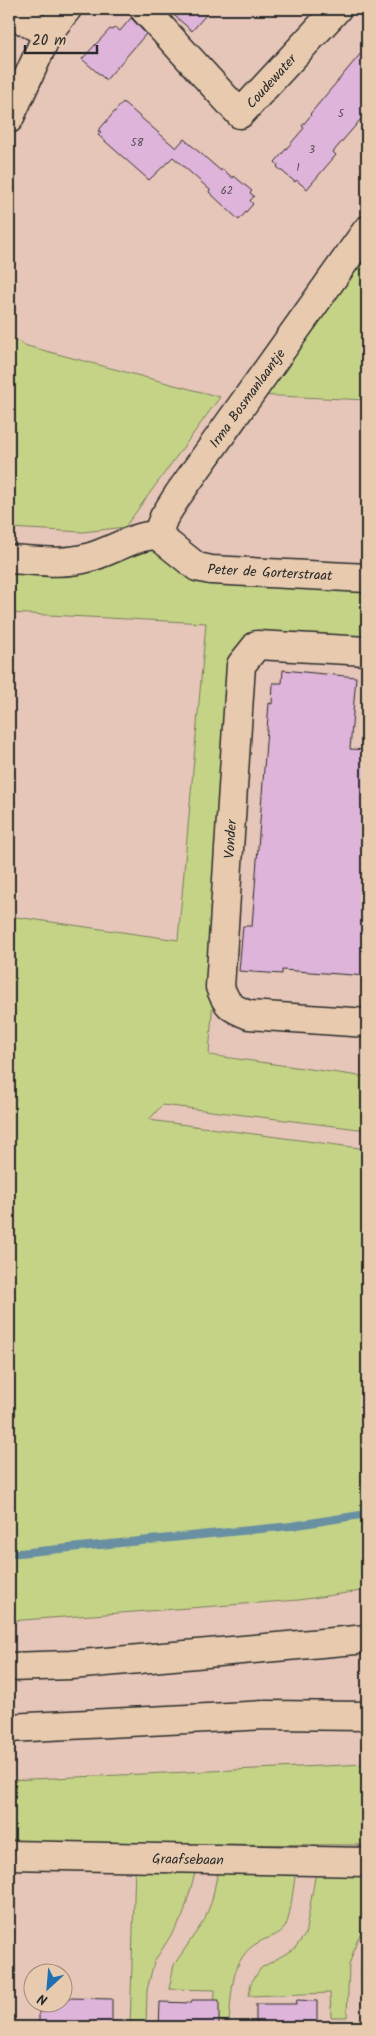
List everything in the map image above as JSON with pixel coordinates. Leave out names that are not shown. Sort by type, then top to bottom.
[{"type":"main road","points":[[9,119],[48,33],[67,9]]},
{"type":"main road","name":"Coudewater","points":[[144,9],[240,114],[337,9]]},
{"type":"main road","points":[[9,13],[48,33]]},
{"type":"main road","name":"Irma Bosmanlaantje","points":[[157,535],[164,517],[178,495],[367,230]]},
{"type":"main road","points":[[9,559],[72,561],[87,558],[132,540],[157,535]]},
{"type":"main road","name":"Peter de Gorterstraat","points":[[157,535],[197,567],[211,570],[367,578]]},
{"type":"main road","name":"Vonder","points":[[367,651],[257,645],[241,665],[220,987],[224,999],[232,1009],[249,1015],[367,1023]]},
{"type":"main road","points":[[9,1667],[71,1665],[367,1639]]},
{"type":"main road","points":[[9,1728],[265,1715],[367,1704]]},
{"type":"main road","points":[[265,1715],[367,1716]]},
{"type":"main road","name":"Graafsebaan","points":[[9,1855],[367,1862]]},
{"type":"green space","points":[[367,242],[367,400],[257,395]]},
{"type":"green space","points":[[9,337],[27,346],[220,397],[125,527],[83,532],[9,528]]},
{"type":"green space","points":[[134,546],[367,586],[367,643],[237,662],[209,1055],[367,1077],[367,1130],[162,1105],[149,1120],[367,1149],[367,1590],[299,1600],[9,1621],[9,916],[178,940],[206,623],[9,613],[9,567]]},
{"type":"green space","points":[[367,1764],[367,1845],[9,1843],[9,1780]]},
{"type":"green space","points":[[135,1866],[197,1866],[183,1916],[154,1962],[147,1990],[146,2027],[130,2027]]},
{"type":"green space","points":[[219,1866],[297,1866],[289,1915],[285,1927],[277,1934],[259,1942],[250,1949],[242,1957],[238,1966],[232,1988],[229,2021],[214,2020],[215,1990],[169,1989],[174,1965],[205,1919],[212,1900]]},
{"type":"green space","points":[[317,1866],[367,1866],[367,1922],[357,1941],[349,1965],[347,2017],[331,2017],[330,1993],[249,1996],[251,1983],[261,1968],[294,1949],[305,1935]]},
{"type":"green space","points":[[367,1956],[367,1995],[362,1995],[361,1968]]},
{"type":"building","points":[[167,9],[211,9],[192,31]]},
{"type":"building","points":[[131,18],[146,34],[106,80],[82,59],[110,29],[112,30],[115,27],[120,31]]},
{"type":"building","points":[[367,46],[367,112],[333,152],[336,155],[307,189],[277,167],[278,165],[275,162],[304,128],[302,126],[310,114]]},
{"type":"building","points":[[123,102],[176,148],[184,139],[221,171],[222,169],[233,178],[234,176],[252,191],[250,193],[254,196],[250,201],[253,204],[239,220],[209,192],[210,190],[173,157],[149,180],[98,135],[101,132],[98,131]]},
{"type":"building","points":[[283,670],[356,677],[350,749],[367,750],[367,976],[282,970],[282,974],[239,971],[243,926],[252,926],[269,703],[272,704],[273,683],[282,683]]},
{"type":"building","points":[[72,1998],[112,1999],[112,2027],[39,2027],[39,2014],[72,2014]]},
{"type":"building","points":[[192,2000],[219,2000],[219,2027],[159,2027],[160,2002],[191,2003]]},
{"type":"building","points":[[297,2000],[317,2001],[317,2027],[256,2027],[256,2004],[296,2004]]},
{"type":"waterway","points":[[9,1554],[291,1526],[367,1514]]}]
